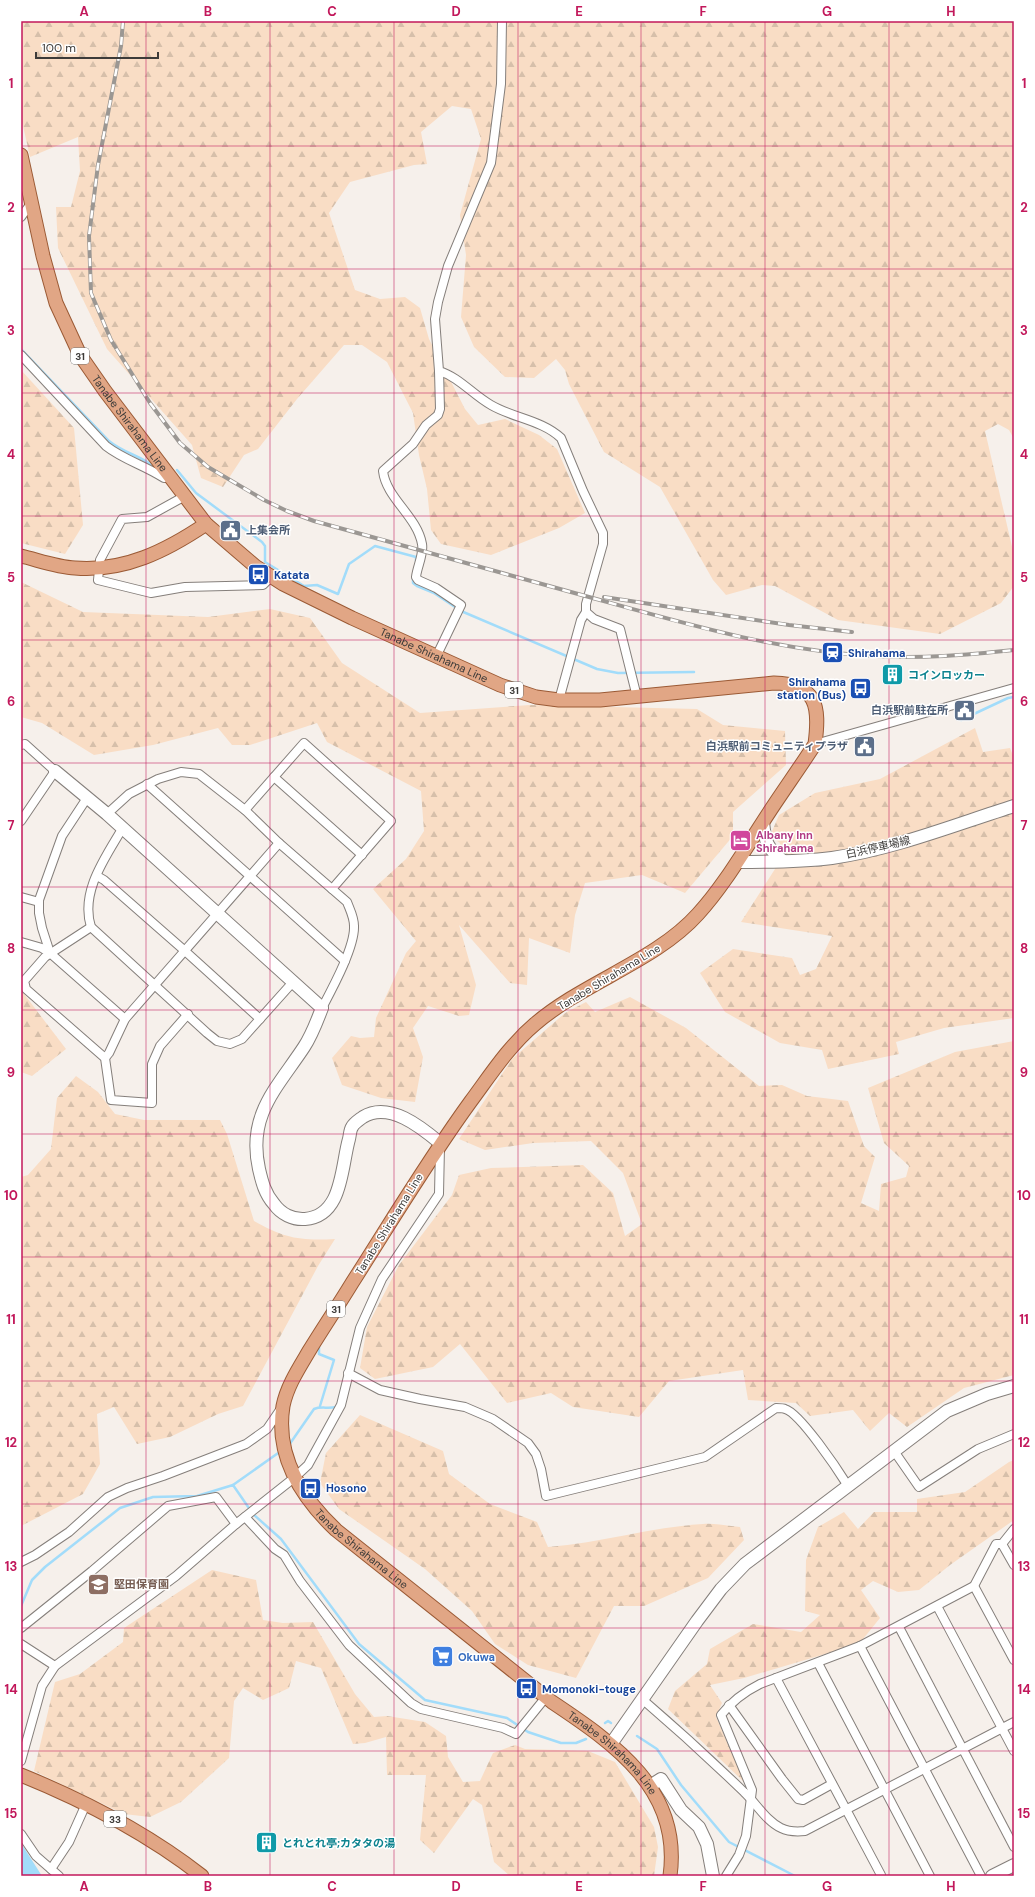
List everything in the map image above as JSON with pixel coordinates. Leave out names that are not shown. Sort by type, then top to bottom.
[{"type":"main road","name":"Tanabe Shirahama Line","points":[[21,155],[56,303],[80,356],[206,524],[255,566],[271,577],[309,597],[436,657],[500,685],[536,698],[559,700],[600,700],[750,684],[789,684],[808,692],[815,701],[817,733],[815,744],[737,862],[698,915],[658,948],[576,994],[535,1024],[498,1062],[440,1144],[325,1326],[292,1382],[284,1405],[282,1426],[286,1452],[294,1478],[304,1496],[317,1512],[336,1530],[546,1697],[611,1744],[640,1772],[650,1786],[662,1809],[671,1833],[672,1862],[670,1876]]},
{"type":"main road","points":[[21,556],[74,568],[98,569],[126,565],[157,554],[206,524]]},
{"type":"main road","name":"33","points":[[21,1775],[86,1804],[133,1829],[177,1856],[202,1876]]},
{"type":"street","points":[[436,657],[461,605],[436,588],[418,580],[416,577],[422,544],[414,525],[387,483],[383,471],[413,444],[426,425],[438,415],[440,409],[440,371],[435,319],[448,266],[491,163],[501,84],[502,21]]},
{"type":"street","points":[[21,217],[32,202]]},
{"type":"street","points":[[21,355],[106,446],[120,457],[149,468],[164,478],[170,476]]},
{"type":"street","points":[[440,371],[455,378],[492,406],[544,427],[554,432],[561,438],[586,498],[603,533],[603,544],[586,604],[586,612],[581,620],[559,700]]},
{"type":"street","points":[[185,496],[147,517],[122,519],[100,560],[98,580],[151,593],[185,587],[263,584],[271,577]]},
{"type":"street","points":[[586,612],[594,619],[620,629],[637,697]]},
{"type":"street","points":[[815,744],[1014,688]]},
{"type":"street","points":[[245,810],[304,743],[391,821],[332,889]]},
{"type":"street","points":[[21,745],[25,744],[107,814],[322,1008]]},
{"type":"street","points":[[21,821],[55,771]]},
{"type":"street","points":[[21,1761],[24,1735],[42,1686],[55,1666],[176,1576],[308,1465],[341,1405],[360,1328],[382,1279],[439,1194],[440,1144],[428,1133],[401,1116],[388,1112],[376,1112],[371,1113],[358,1121],[352,1127],[338,1190],[333,1202],[323,1214],[314,1218],[303,1220],[292,1218],[279,1210],[269,1198],[261,1180],[256,1159],[255,1143],[258,1125],[263,1108],[306,1045],[345,961],[353,935],[353,915],[347,902],[279,843],[245,810],[199,774],[180,772],[158,778],[129,794],[107,814]]},
{"type":"street","points":[[274,777],[362,855]]},
{"type":"street","points":[[147,784],[345,961]]},
{"type":"street","points":[[50,953],[42,928],[39,913],[39,902],[51,863],[62,836],[87,798]]},
{"type":"street","name":"白浜停車場線","points":[[737,862],[832,858],[940,831],[1014,806]]},
{"type":"street","points":[[763,822],[765,835],[771,851],[783,861]]},
{"type":"street","points":[[122,829],[104,860],[97,876],[88,902],[87,910],[91,926],[155,985],[218,1041],[230,1044],[242,1039],[293,982]]},
{"type":"street","points":[[105,1058],[125,1019],[279,843]]},
{"type":"street","points":[[97,876],[104,880],[185,951],[260,1019]]},
{"type":"street","points":[[21,897],[39,902]]},
{"type":"street","points":[[91,926],[45,957],[24,981],[26,989],[105,1058],[111,1100],[152,1103],[152,1064],[160,1046],[188,1014]]},
{"type":"street","points":[[21,942],[42,948],[50,953],[125,1019]]},
{"type":"street","points":[[348,1373],[380,1390],[465,1407],[493,1419],[528,1443],[536,1454],[541,1469],[546,1496],[704,1457],[776,1408],[786,1409],[795,1416],[827,1452],[848,1486]]},
{"type":"street","points":[[611,1744],[697,1621],[732,1577],[745,1564],[947,1411],[987,1394],[1014,1386]]},
{"type":"street","points":[[21,1562],[35,1555],[69,1532],[108,1497],[127,1488],[163,1476],[246,1444],[267,1429],[284,1405]]},
{"type":"street","points":[[894,1451],[919,1487],[978,1449],[1014,1434]]},
{"type":"street","points":[[21,1628],[92,1571],[168,1506],[216,1497],[236,1524]]},
{"type":"street","points":[[246,1516],[275,1549],[284,1555],[300,1581],[349,1645],[410,1703],[421,1709],[496,1726],[516,1734],[525,1725],[546,1697]]},
{"type":"street","points":[[1002,1544],[1014,1529]]},
{"type":"street","points":[[726,1876],[742,1849],[749,1826],[752,1799],[752,1790],[722,1715],[729,1705],[747,1691],[776,1678],[860,1646],[899,1627],[974,1586],[996,1544],[1002,1544]]},
{"type":"street","points":[[1002,1544],[1014,1565]]},
{"type":"street","points":[[974,1586],[1014,1660]]},
{"type":"street","points":[[937,1606],[1014,1751]]},
{"type":"street","points":[[899,1627],[1014,1847]]},
{"type":"street","points":[[21,1644],[55,1666]]},
{"type":"street","points":[[860,1646],[981,1876]]},
{"type":"street","points":[[818,1662],[930,1876]]},
{"type":"street","points":[[776,1678],[881,1875]]},
{"type":"street","points":[[642,1699],[694,1743],[752,1799],[767,1818],[780,1828],[794,1832],[805,1831],[1014,1722]]},
{"type":"street","points":[[729,1705],[798,1799],[803,1800],[832,1784]]},
{"type":"street","points":[[650,1786],[661,1779],[681,1810],[699,1827],[707,1844],[713,1876]]},
{"type":"street","points":[[51,1869],[69,1842],[86,1804]]},
{"type":"street","points":[[21,1834],[36,1856],[59,1876]]},
{"type":"street","points":[[992,1876],[1014,1864]]},
{"type":"green space","points":[[21,21],[1014,21],[1014,439],[1009,430],[998,424],[985,431],[1014,555],[1014,586],[1001,603],[940,634],[838,620],[775,586],[762,585],[726,595],[713,580],[660,487],[604,452],[569,384],[565,370],[556,359],[534,378],[505,377],[474,347],[461,317],[466,255],[460,215],[481,139],[471,109],[452,106],[421,132],[427,164],[414,165],[350,182],[329,213],[355,290],[380,299],[405,297],[420,308],[429,339],[465,409],[478,425],[505,419],[539,435],[557,449],[585,513],[559,528],[491,555],[441,544],[431,530],[427,489],[419,455],[413,413],[387,362],[362,345],[344,345],[297,399],[258,449],[244,455],[223,487],[201,478],[192,445],[107,349],[58,248],[56,207],[71,207],[80,171],[78,137],[30,157],[21,117]]},
{"type":"green space","points":[[21,370],[74,428],[83,525],[65,554],[21,543]]},
{"type":"green space","points":[[21,582],[83,612],[208,617],[270,609],[310,618],[342,663],[420,713],[530,705],[697,709],[723,725],[785,731],[786,765],[733,812],[733,836],[685,893],[642,875],[585,883],[575,915],[570,953],[529,938],[527,985],[510,983],[459,925],[476,985],[469,1015],[459,1016],[428,1006],[413,1028],[423,1057],[415,1102],[381,1098],[342,1085],[332,1058],[351,1036],[360,1038],[374,1037],[376,1018],[406,953],[416,941],[373,889],[406,859],[424,831],[421,791],[327,742],[317,723],[250,745],[232,745],[218,728],[153,745],[94,755],[42,723],[21,717]]},
{"type":"green space","points":[[975,728],[983,752],[1010,748],[1014,758],[1014,1018],[944,1028],[896,1042],[899,1054],[828,1069],[822,1050],[780,1043],[725,1012],[700,973],[733,949],[792,958],[800,975],[816,969],[832,936],[741,922],[775,869],[780,843],[770,836],[779,815],[815,793],[880,779]]},
{"type":"green space","points":[[21,990],[66,1049],[32,1076],[21,1072]]},
{"type":"green space","points":[[630,997],[686,1028],[759,1086],[782,1085],[807,1096],[848,1101],[864,1146],[875,1157],[861,1203],[879,1211],[881,1184],[906,1177],[909,1166],[884,1143],[868,1088],[955,1052],[1014,1041],[1014,1375],[964,1388],[907,1427],[889,1413],[870,1431],[853,1410],[810,1416],[796,1403],[748,1400],[743,1370],[669,1381],[639,1417],[573,1407],[551,1393],[507,1403],[460,1344],[433,1367],[375,1379],[360,1368],[367,1327],[399,1265],[452,1195],[459,1175],[491,1168],[583,1165],[613,1193],[625,1236],[642,1224],[623,1173],[591,1141],[533,1143],[485,1150],[459,1139],[512,1059],[565,1013],[586,1002],[595,1012]]},
{"type":"green space","points":[[76,1076],[98,1092],[115,1114],[144,1120],[220,1120],[227,1134],[254,1221],[284,1235],[302,1239],[335,1239],[318,1266],[243,1406],[218,1414],[170,1437],[137,1444],[114,1407],[97,1414],[100,1464],[83,1494],[21,1526],[21,1177],[28,1175],[51,1149],[57,1098]]},
{"type":"green space","points":[[360,1415],[443,1451],[449,1474],[490,1504],[537,1522],[548,1547],[587,1542],[664,1528],[708,1524],[740,1527],[744,1540],[708,1578],[644,1606],[614,1606],[576,1678],[528,1665],[495,1644],[472,1611],[425,1569],[339,1509],[320,1483],[326,1453]]},
{"type":"green space","points":[[1014,1460],[1014,1520],[950,1565],[919,1590],[898,1592],[873,1581],[861,1590],[880,1618],[859,1644],[744,1678],[710,1685],[722,1703],[716,1717],[745,1783],[668,1709],[675,1691],[707,1664],[710,1649],[753,1624],[801,1632],[820,1615],[805,1611],[806,1560],[818,1527],[844,1512],[858,1529],[874,1512],[917,1512],[917,1499],[965,1492]]},
{"type":"green space","points":[[212,1570],[256,1580],[263,1620],[283,1623],[313,1622],[355,1694],[374,1717],[387,1716],[425,1722],[446,1736],[448,1757],[463,1782],[480,1781],[493,1753],[515,1745],[525,1749],[588,1751],[615,1762],[654,1827],[658,1847],[654,1876],[510,1876],[494,1862],[482,1805],[473,1799],[434,1853],[420,1840],[426,1775],[387,1775],[386,1737],[365,1743],[353,1744],[321,1668],[296,1661],[289,1688],[263,1700],[243,1688],[234,1701],[229,1758],[181,1802],[150,1817],[124,1814],[34,1771],[55,1682],[80,1674],[123,1642],[124,1628]]},
{"type":"water","points":[[21,1843],[42,1876],[21,1876]]},
{"type":"waterway","points":[[21,349],[109,441],[120,449],[145,460],[156,468]]},
{"type":"waterway","points":[[177,470],[196,493],[262,542],[265,546],[265,562],[304,586],[317,585],[338,594],[349,564],[375,546],[416,557],[416,561]]},
{"type":"waterway","points":[[413,578],[413,583],[417,586],[434,593],[461,611],[597,669],[618,673],[694,672]]},
{"type":"waterway","points":[[961,720],[1008,698],[1014,697]]},
{"type":"waterway","points":[[319,1347],[319,1354],[334,1360],[320,1406]]},
{"type":"waterway","points":[[289,1445],[314,1409],[336,1407]]},
{"type":"waterway","points":[[233,1485],[281,1451]]},
{"type":"waterway","points":[[21,1606],[32,1580],[45,1567],[120,1508],[153,1497],[197,1496],[233,1485],[253,1514],[281,1539],[359,1644],[425,1700],[507,1718],[528,1732],[561,1743],[576,1743],[586,1739]]},
{"type":"waterway","points":[[605,1723],[608,1721],[611,1723]]},
{"type":"waterway","points":[[637,1736],[657,1749],[681,1785],[729,1842],[795,1876]]},
{"type":"railway","points":[[123,21],[121,46],[98,165],[89,236],[91,293],[111,340],[150,403],[180,443],[208,467],[264,500],[287,511],[314,521],[695,626],[730,634],[801,648],[874,656],[944,656],[1014,650]]},
{"type":"railway","points":[[604,597],[789,625],[852,632]]},
{"type":"place","name":"上集会所","points":[[230,530]]},
{"type":"place","name":"Katata","points":[[258,575]]},
{"type":"place","name":"Shirahama","points":[[833,653]]},
{"type":"place","name":"コインロッカー","points":[[893,675]]},
{"type":"place","name":"Shirahama station (Bus)","points":[[861,688]]},
{"type":"place","name":"白浜駅前駐在所","points":[[964,710]]},
{"type":"place","name":"白浜駅前コミュニティプラザ","points":[[864,746]]},
{"type":"place","name":"Albany Inn Shirahama","points":[[740,841]]},
{"type":"place","name":"Hosono","points":[[310,1488]]},
{"type":"place","name":"堅田保育園","points":[[99,1584]]},
{"type":"place","name":"Okuwa","points":[[442,1657]]},
{"type":"place","name":"Momonoki-touge","points":[[526,1689]]},
{"type":"place","name":"とれとれ亭;カタタの湯","points":[[267,1843]]}]
